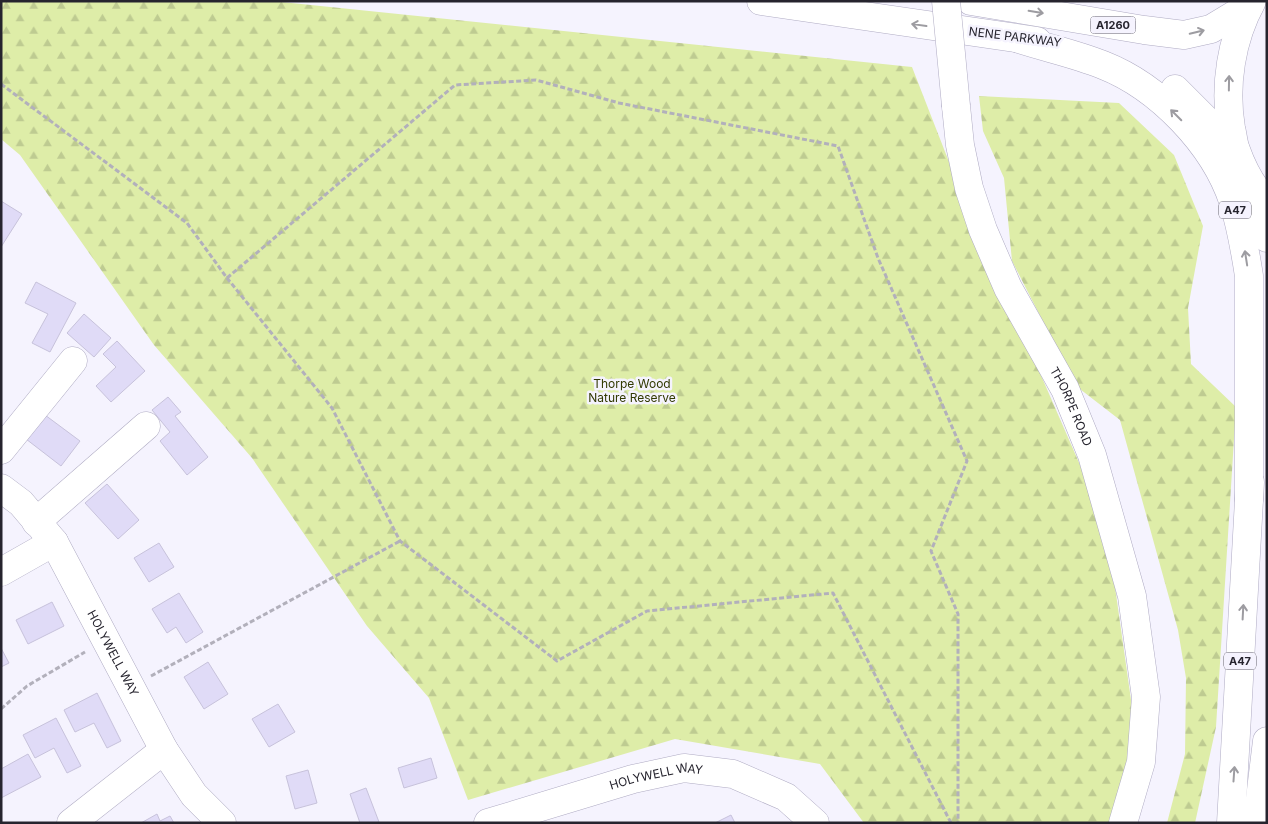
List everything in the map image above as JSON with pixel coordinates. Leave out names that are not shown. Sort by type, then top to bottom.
[{"type":"main road","name":"NENE PARKWAY","points":[[761,1],[1019,39],[1082,44],[1134,59],[1167,82],[1191,103],[1235,149]]},
{"type":"main road","name":"THORPE ROAD","points":[[946,1],[960,145],[969,188],[983,230],[1008,288],[1065,389],[1086,439],[1132,596],[1146,697],[1141,762],[1124,823]]},
{"type":"main road","name":"A1260","points":[[971,1],[1184,35],[1211,29],[1250,4]]},
{"type":"main road","points":[[1250,4],[1236,40],[1229,76],[1229,113],[1235,149],[1245,172],[1263,199]]},
{"type":"main road","name":"A47","points":[[1019,39],[1103,65],[1149,91],[1176,114],[1200,141],[1216,166],[1232,200],[1243,241],[1249,276],[1249,500]]},
{"type":"main road","name":"A47","points":[[1263,199],[1267,238]]},
{"type":"main road","name":"A47","points":[[1231,823],[1249,500],[1267,264]]},
{"type":"main road","points":[[1,450],[73,361]]},
{"type":"main road","points":[[36,522],[146,426]]},
{"type":"main road","name":"HOLYWELL WAY","points":[[1,488],[20,503],[54,542],[164,750],[194,795],[222,823]]},
{"type":"main road","points":[[1,572],[54,542]]},
{"type":"main road","points":[[1257,823],[1267,741]]},
{"type":"main road","points":[[71,823],[164,750]]},
{"type":"main road","name":"HOLYWELL WAY","points":[[488,823],[633,778],[684,768],[733,774],[786,797],[815,823]]},
{"type":"path","points":[[227,278],[454,85],[536,80],[619,104],[838,146],[878,258],[967,461],[931,551],[958,614],[958,823]]},
{"type":"path","points":[[1,84],[187,223],[227,278],[332,408],[400,541],[557,661],[647,611],[833,593],[950,823]]},
{"type":"path","points":[[130,687],[400,541]]},
{"type":"path","points":[[1,710],[27,686],[105,640]]},
{"type":"green space","name":"Thorpe Wood Nature Reserve","points":[[1,1],[272,1],[912,67],[958,185],[1087,481],[1115,587],[1133,714],[1131,756],[1110,823],[864,823],[820,764],[675,739],[468,800],[429,698],[367,626],[252,458],[154,345],[20,155],[1,139]]},
{"type":"green space","points":[[979,96],[1119,103],[1174,155],[1203,226],[1188,308],[1191,364],[1236,407],[1216,727],[1195,823],[1167,823],[1185,754],[1186,678],[1178,630],[1120,420],[1076,386],[1012,261],[1004,178],[983,131]]},
{"type":"building","points":[[1,201],[22,214],[1,247]]},
{"type":"building","points":[[36,282],[76,303],[50,352],[32,343],[48,314],[25,303]]},
{"type":"building","points":[[84,314],[111,338],[94,357],[67,333]]},
{"type":"building","points":[[117,341],[145,371],[111,402],[96,386],[116,367],[103,354]]},
{"type":"building","points":[[168,397],[181,412],[175,416],[208,457],[187,475],[160,441],[170,432],[152,410]]},
{"type":"building","points":[[45,415],[80,441],[61,466],[26,439]]},
{"type":"building","points":[[107,484],[139,520],[118,539],[85,503]]},
{"type":"building","points":[[159,543],[174,567],[149,582],[134,558]]},
{"type":"building","points":[[179,593],[203,632],[186,643],[176,627],[167,633],[152,609]]},
{"type":"building","points":[[52,602],[64,626],[28,644],[16,620]]},
{"type":"building","points":[[1,648],[9,663],[1,667]]},
{"type":"building","points":[[208,662],[228,694],[204,709],[184,677]]},
{"type":"building","points":[[97,693],[121,741],[107,748],[94,723],[75,732],[64,710]]},
{"type":"building","points":[[278,704],[295,732],[269,747],[252,719]]},
{"type":"building","points":[[56,718],[81,766],[67,773],[54,748],[35,758],[23,735]]},
{"type":"building","points":[[28,754],[41,777],[1,798],[1,769]]},
{"type":"building","points":[[431,758],[437,778],[404,788],[398,768]]},
{"type":"building","points":[[308,770],[317,803],[295,809],[286,776]]},
{"type":"building","points":[[366,788],[379,822],[360,823],[350,794]]},
{"type":"building","points":[[157,814],[160,821],[170,816],[174,823],[141,823]]},
{"type":"building","points":[[731,815],[735,823],[715,823]]}]
